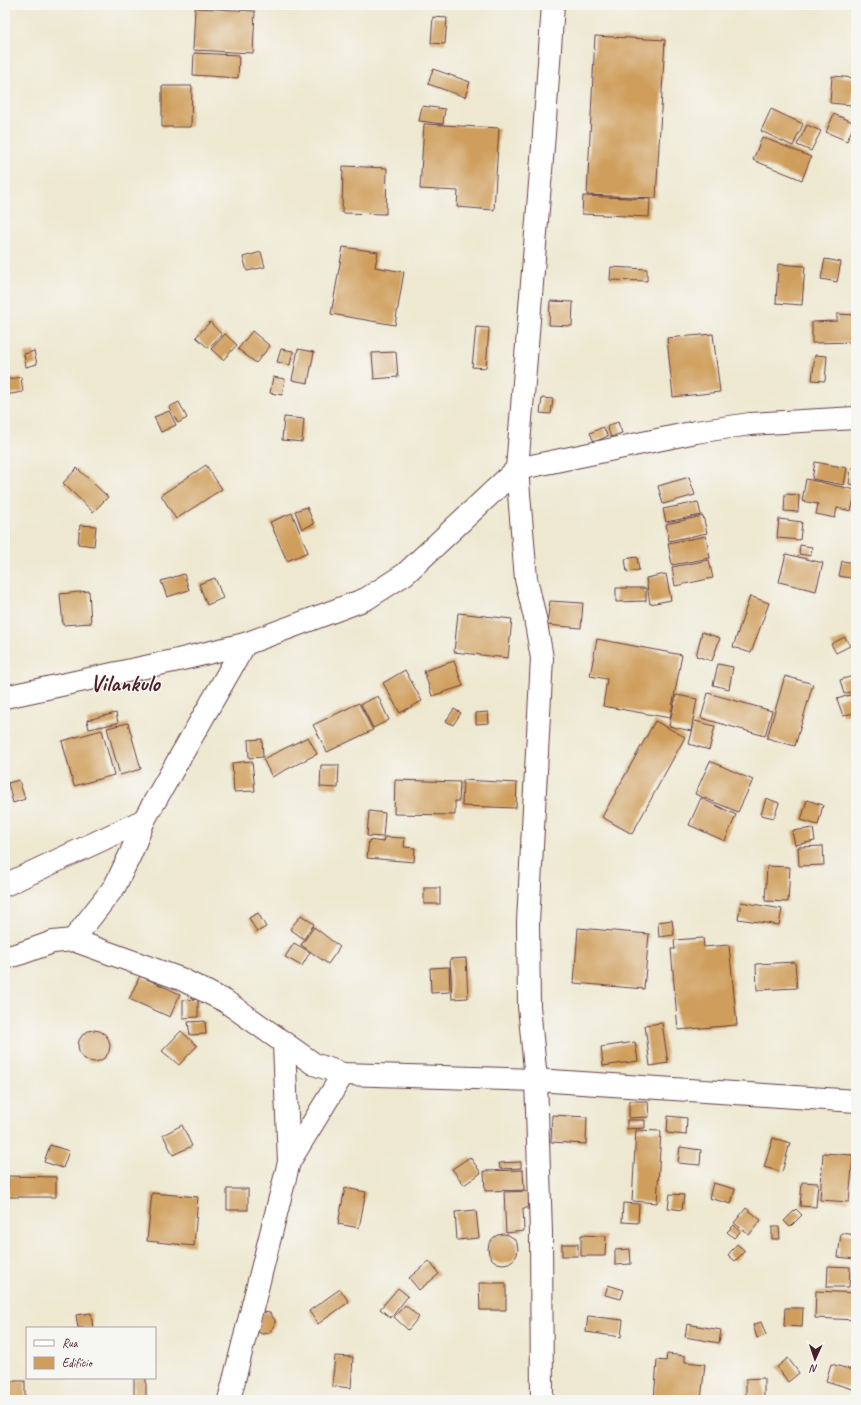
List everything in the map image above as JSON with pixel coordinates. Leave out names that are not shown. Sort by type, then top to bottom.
[{"type":"street","points":[[542,1400],[541,1232],[536,1080],[529,1006],[528,922],[542,658],[526,579],[517,469],[543,150],[553,5]]},
{"type":"street","points":[[5,698],[245,644],[366,599],[405,574],[517,469],[712,429],[750,424],[856,418]]},
{"type":"street","points":[[73,940],[115,886],[131,853],[144,820],[245,644]]},
{"type":"street","points":[[5,885],[144,820]]},
{"type":"street","points":[[5,958],[53,942],[73,940],[182,979],[225,1001],[314,1064],[343,1074],[536,1080],[856,1101]]},
{"type":"street","points":[[229,1400],[289,1162],[284,1044]]},
{"type":"street","points":[[289,1162],[343,1074]]},
{"type":"building","points":[[195,8],[255,11],[253,53],[193,50]]},
{"type":"building","points":[[433,17],[447,18],[445,44],[431,43]]},
{"type":"building","points":[[595,36],[665,40],[656,198],[587,195]]},
{"type":"building","points":[[194,53],[239,55],[238,78],[193,75]]},
{"type":"building","points":[[433,69],[470,82],[465,97],[428,84]]},
{"type":"building","points":[[832,76],[855,78],[852,105],[830,103]]},
{"type":"building","points":[[162,86],[192,86],[191,127],[162,127]]},
{"type":"building","points":[[422,106],[445,109],[443,124],[419,121]]},
{"type":"building","points":[[771,109],[803,124],[793,146],[761,131]]},
{"type":"building","points":[[834,114],[855,123],[847,141],[826,132]]},
{"type":"building","points":[[424,124],[499,128],[494,210],[457,207],[458,191],[420,189]]},
{"type":"building","points":[[807,125],[821,131],[811,151],[797,145]]},
{"type":"building","points":[[762,137],[811,157],[802,180],[753,160]]},
{"type":"building","points":[[343,166],[387,168],[386,214],[342,213]]},
{"type":"building","points":[[583,196],[650,199],[649,217],[582,214]]},
{"type":"building","points":[[343,247],[378,252],[375,267],[404,272],[395,325],[331,314]]},
{"type":"building","points":[[261,252],[265,267],[247,271],[243,257]]},
{"type":"building","points":[[825,259],[841,262],[837,282],[821,279]]},
{"type":"building","points":[[778,264],[805,266],[802,305],[776,303]]},
{"type":"building","points":[[611,267],[647,269],[647,281],[610,280]]},
{"type":"building","points":[[550,301],[573,302],[572,326],[549,325]]},
{"type":"building","points":[[837,314],[856,315],[856,342],[812,343],[812,322],[837,321]]},
{"type":"building","points":[[210,322],[222,335],[208,348],[196,337]]},
{"type":"building","points":[[476,327],[489,328],[486,368],[472,367]]},
{"type":"building","points":[[252,331],[270,346],[256,363],[238,349]]},
{"type":"building","points":[[225,334],[237,345],[223,360],[211,349]]},
{"type":"building","points":[[713,334],[720,392],[673,397],[667,338]]},
{"type":"building","points":[[281,349],[293,351],[290,365],[277,362]]},
{"type":"building","points":[[298,349],[314,352],[308,383],[292,380]]},
{"type":"building","points":[[34,351],[37,364],[26,367],[24,354]]},
{"type":"building","points":[[396,352],[398,377],[374,379],[372,353]]},
{"type":"building","points":[[815,355],[827,356],[825,381],[812,380]]},
{"type":"building","points":[[21,377],[23,392],[5,395],[5,380]]},
{"type":"building","points":[[273,377],[285,379],[282,395],[270,393]]},
{"type":"building","points":[[542,398],[553,399],[551,414],[540,413]]},
{"type":"building","points":[[179,402],[187,418],[178,423],[169,407]]},
{"type":"building","points":[[169,411],[176,425],[161,432],[154,417]]},
{"type":"building","points":[[284,417],[304,419],[302,442],[282,440]]},
{"type":"building","points":[[618,422],[622,433],[611,437],[607,426]]},
{"type":"building","points":[[603,427],[608,436],[594,442],[590,433]]},
{"type":"building","points":[[815,462],[847,468],[844,485],[812,479]]},
{"type":"building","points":[[206,465],[222,489],[176,519],[161,495]]},
{"type":"building","points":[[77,468],[108,497],[93,512],[63,483]]},
{"type":"building","points":[[851,468],[856,468],[856,485],[849,484]]},
{"type":"building","points":[[689,477],[695,495],[663,504],[658,486]]},
{"type":"building","points":[[806,479],[856,490],[851,511],[837,508],[835,518],[816,514],[818,504],[802,501]]},
{"type":"building","points":[[785,494],[799,495],[798,512],[784,511]]},
{"type":"building","points":[[698,502],[701,515],[666,522],[663,509]]},
{"type":"building","points":[[307,507],[314,524],[302,529],[295,511]]},
{"type":"building","points":[[292,513],[308,552],[287,561],[270,522]]},
{"type":"building","points":[[703,516],[707,533],[669,541],[666,524]]},
{"type":"building","points":[[779,519],[802,522],[800,540],[777,538]]},
{"type":"building","points":[[80,525],[96,526],[94,546],[78,544]]},
{"type":"building","points":[[706,536],[710,558],[672,565],[668,543]]},
{"type":"building","points":[[800,545],[812,547],[811,556],[799,554]]},
{"type":"building","points":[[786,554],[823,563],[816,591],[779,582]]},
{"type":"building","points":[[637,557],[639,570],[627,572],[625,559]]},
{"type":"building","points":[[709,560],[713,578],[675,586],[672,567]]},
{"type":"building","points":[[842,561],[856,563],[856,579],[839,576]]},
{"type":"building","points":[[184,574],[189,590],[167,597],[161,581]]},
{"type":"building","points":[[666,574],[671,600],[650,604],[646,578]]},
{"type":"building","points":[[215,578],[223,598],[207,605],[199,584]]},
{"type":"building","points":[[616,588],[646,588],[646,601],[616,602]]},
{"type":"building","points":[[89,591],[91,623],[63,625],[60,594]]},
{"type":"building","points":[[750,596],[769,603],[751,653],[733,647]]},
{"type":"building","points":[[550,601],[583,603],[581,628],[547,625]]},
{"type":"building","points":[[458,613],[512,619],[508,658],[454,652]]},
{"type":"building","points":[[702,632],[720,638],[712,661],[696,656]]},
{"type":"building","points":[[845,637],[850,646],[836,653],[831,644]]},
{"type":"building","points":[[597,639],[682,655],[670,718],[603,706],[607,679],[590,676]]},
{"type":"building","points":[[454,661],[463,686],[432,696],[424,671]]},
{"type":"building","points":[[718,664],[733,667],[729,689],[713,685]]},
{"type":"building","points":[[405,670],[422,701],[400,713],[383,683]]},
{"type":"building","points":[[785,676],[813,684],[795,746],[767,738]]},
{"type":"building","points":[[853,676],[856,690],[844,694],[840,680]]},
{"type":"building","points":[[708,693],[772,711],[765,736],[701,718]]},
{"type":"building","points":[[856,693],[856,712],[843,716],[837,699]]},
{"type":"building","points":[[676,695],[697,699],[691,731],[669,726]]},
{"type":"building","points":[[378,696],[389,720],[373,728],[361,704]]},
{"type":"building","points":[[359,703],[373,730],[327,752],[313,725]]},
{"type":"building","points":[[454,709],[461,713],[453,725],[446,721]]},
{"type":"building","points":[[488,712],[489,723],[476,724],[476,713]]},
{"type":"building","points":[[116,713],[118,723],[89,729],[87,720]]},
{"type":"building","points":[[655,721],[685,737],[632,834],[602,817]]},
{"type":"building","points":[[695,721],[715,726],[709,750],[689,744]]},
{"type":"building","points":[[128,723],[141,769],[120,775],[107,728]]},
{"type":"building","points":[[102,730],[114,775],[74,786],[62,741]]},
{"type":"building","points":[[308,737],[317,754],[272,777],[263,759]]},
{"type":"building","points":[[262,739],[263,757],[249,758],[248,740]]},
{"type":"building","points":[[252,761],[255,791],[234,792],[232,763]]},
{"type":"building","points":[[710,761],[753,780],[738,812],[695,794]]},
{"type":"building","points":[[321,765],[339,765],[338,788],[320,787]]},
{"type":"building","points":[[19,780],[25,799],[13,803],[8,783]]},
{"type":"building","points":[[395,780],[460,782],[459,801],[455,801],[455,815],[394,814]]},
{"type":"building","points":[[463,780],[517,783],[516,808],[462,806]]},
{"type":"building","points":[[701,798],[736,815],[725,841],[689,825]]},
{"type":"building","points":[[766,798],[779,803],[774,818],[761,815]]},
{"type":"building","points":[[807,800],[823,805],[818,825],[801,820]]},
{"type":"building","points":[[369,811],[385,813],[383,837],[367,836]]},
{"type":"building","points":[[813,828],[815,841],[795,845],[792,831]]},
{"type":"building","points":[[384,837],[405,838],[404,847],[415,848],[414,862],[367,858],[369,840],[383,842]]},
{"type":"building","points":[[823,846],[824,865],[799,866],[798,847]]},
{"type":"building","points":[[767,866],[790,867],[788,902],[765,901]]},
{"type":"building","points":[[424,888],[440,888],[440,904],[424,904]]},
{"type":"building","points":[[741,902],[782,909],[779,925],[738,919]]},
{"type":"building","points":[[258,913],[266,927],[257,932],[249,918]]},
{"type":"building","points":[[301,915],[314,924],[304,939],[290,929]]},
{"type":"building","points":[[672,920],[674,935],[659,937],[658,922]]},
{"type":"building","points":[[314,927],[340,947],[328,964],[301,945]]},
{"type":"building","points":[[578,928],[649,934],[644,989],[574,983]]},
{"type":"building","points":[[856,937],[856,952],[852,938]]},
{"type":"building","points":[[703,938],[704,947],[729,945],[737,1025],[678,1030],[671,949],[675,949],[674,940]]},
{"type":"building","points":[[294,943],[310,952],[302,966],[285,957]]},
{"type":"building","points":[[466,958],[468,998],[452,999],[450,959]]},
{"type":"building","points":[[795,962],[797,988],[757,990],[756,964]]},
{"type":"building","points":[[449,967],[450,992],[431,993],[430,968]]},
{"type":"building","points":[[140,976],[180,994],[170,1017],[129,999]]},
{"type":"building","points":[[198,999],[198,1017],[183,1018],[183,1000]]},
{"type":"building","points":[[205,1021],[206,1034],[190,1035],[188,1022]]},
{"type":"building","points":[[662,1023],[668,1063],[650,1066],[645,1025]]},
{"type":"building","points":[[94,1030],[105,1035],[110,1046],[105,1057],[94,1062],[83,1057],[78,1046],[83,1035]]},
{"type":"building","points":[[181,1031],[197,1046],[179,1065],[162,1051]]},
{"type":"building","points":[[635,1042],[638,1061],[603,1066],[601,1047]]},
{"type":"building","points":[[629,1101],[648,1101],[649,1117],[629,1118]]},
{"type":"building","points":[[552,1115],[587,1117],[586,1144],[551,1142]]},
{"type":"building","points":[[668,1116],[687,1118],[686,1135],[667,1133]]},
{"type":"building","points":[[627,1120],[645,1120],[645,1128],[627,1129]]},
{"type":"building","points":[[182,1125],[192,1146],[173,1155],[163,1135]]},
{"type":"building","points":[[636,1130],[661,1131],[657,1203],[632,1201]]},
{"type":"building","points":[[773,1138],[790,1143],[782,1172],[764,1167]]},
{"type":"building","points":[[50,1145],[69,1151],[63,1168],[44,1162]]},
{"type":"building","points":[[680,1147],[701,1150],[700,1165],[678,1163]]},
{"type":"building","points":[[823,1153],[853,1155],[849,1202],[820,1200]]},
{"type":"building","points":[[470,1157],[481,1173],[464,1185],[452,1169]]},
{"type":"building","points":[[521,1162],[521,1168],[500,1169],[499,1163]]},
{"type":"building","points":[[523,1170],[524,1190],[485,1191],[484,1171]]},
{"type":"building","points":[[8,1176],[56,1177],[56,1197],[8,1197]]},
{"type":"building","points":[[802,1182],[818,1183],[816,1207],[800,1206]]},
{"type":"building","points":[[713,1183],[735,1189],[731,1204],[709,1198]]},
{"type":"building","points":[[345,1188],[366,1192],[359,1228],[338,1224]]},
{"type":"building","points":[[227,1189],[248,1189],[248,1210],[227,1210]]},
{"type":"building","points":[[531,1191],[532,1208],[523,1208],[524,1231],[506,1233],[504,1192]]},
{"type":"building","points":[[152,1193],[198,1197],[194,1246],[147,1241]]},
{"type":"building","points":[[670,1194],[684,1195],[682,1210],[668,1208]]},
{"type":"building","points":[[623,1203],[639,1204],[638,1223],[622,1222]]},
{"type":"building","points":[[746,1208],[761,1220],[749,1235],[734,1223]]},
{"type":"building","points":[[796,1209],[802,1215],[790,1227],[784,1221]]},
{"type":"building","points":[[476,1210],[479,1238],[457,1240],[455,1212]]},
{"type":"building","points":[[734,1225],[740,1232],[734,1238],[727,1232]]},
{"type":"building","points":[[772,1227],[779,1227],[780,1239],[772,1239]]},
{"type":"building","points":[[841,1233],[856,1235],[854,1259],[838,1257]]},
{"type":"building","points":[[503,1234],[509,1235],[517,1243],[517,1255],[509,1263],[503,1264],[497,1263],[489,1255],[488,1249],[489,1243],[497,1235]]},
{"type":"building","points":[[581,1235],[606,1236],[605,1256],[581,1256]]},
{"type":"building","points":[[562,1244],[578,1244],[578,1256],[562,1256]]},
{"type":"building","points":[[737,1244],[745,1251],[735,1261],[728,1255]]},
{"type":"building","points":[[630,1249],[631,1264],[615,1265],[615,1250]]},
{"type":"building","points":[[429,1261],[439,1274],[419,1290],[409,1278]]},
{"type":"building","points":[[828,1266],[850,1267],[849,1287],[827,1287]]},
{"type":"building","points":[[479,1283],[506,1283],[506,1310],[480,1310]]},
{"type":"building","points":[[608,1285],[624,1290],[621,1299],[605,1295]]},
{"type":"building","points":[[398,1288],[408,1296],[391,1318],[380,1309]]},
{"type":"building","points":[[340,1289],[349,1302],[318,1324],[309,1311]]},
{"type":"building","points":[[816,1291],[856,1293],[856,1320],[815,1318]]},
{"type":"building","points":[[405,1305],[419,1317],[408,1330],[394,1317]]},
{"type":"building","points":[[785,1308],[803,1308],[802,1327],[784,1326]]},
{"type":"building","points":[[263,1312],[270,1313],[275,1320],[275,1323],[274,1327],[269,1333],[262,1334],[256,1331]]},
{"type":"building","points":[[91,1313],[93,1327],[78,1327],[76,1315]]},
{"type":"building","points":[[588,1316],[623,1320],[621,1337],[586,1332]]},
{"type":"building","points":[[761,1322],[766,1335],[757,1338],[753,1325]]},
{"type":"building","points":[[687,1324],[721,1330],[719,1343],[685,1337]]},
{"type":"building","points":[[667,1354],[685,1356],[685,1362],[705,1364],[701,1400],[654,1400],[657,1360],[666,1361]]},
{"type":"building","points":[[335,1356],[353,1357],[351,1388],[332,1386]]},
{"type":"building","points":[[788,1358],[799,1373],[788,1382],[777,1367]]},
{"type":"building","points":[[831,1364],[856,1371],[856,1390],[826,1381]]},
{"type":"building","points":[[764,1378],[764,1400],[746,1400],[746,1379]]},
{"type":"building","points":[[134,1379],[146,1379],[146,1400],[134,1400]]},
{"type":"building","points":[[5,1381],[25,1381],[25,1400],[5,1400]]},
{"type":"building","points":[[401,1398],[419,1398],[419,1400],[401,1400]]},
{"type":"district","name":"Vilankulo","points":[[125,683]]}]
